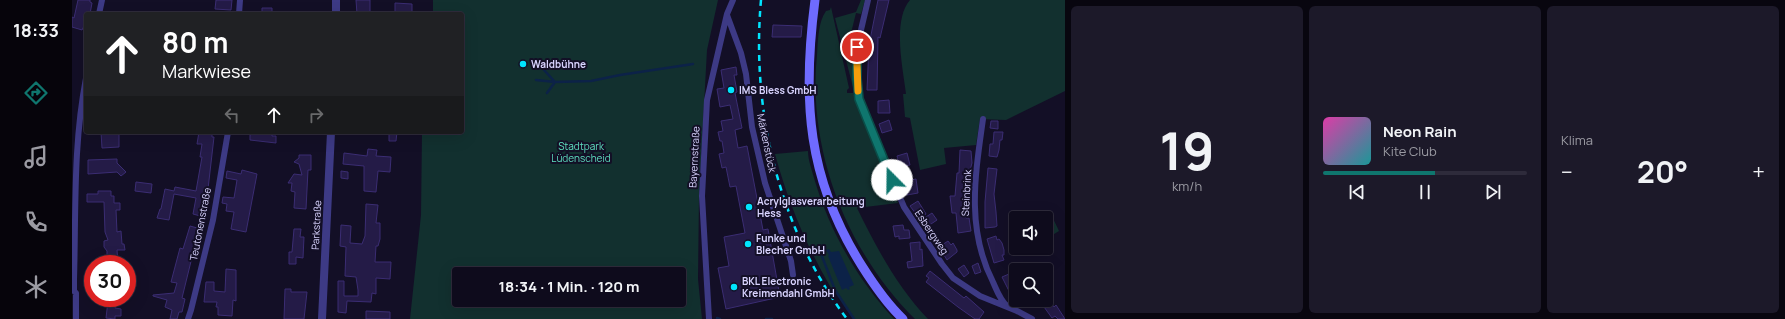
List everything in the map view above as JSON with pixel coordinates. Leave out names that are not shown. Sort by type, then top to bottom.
[{"type":"main road","points":[[815,0],[809,50],[808,94],[813,142],[820,176],[831,205],[855,254],[882,295],[903,319]]},
{"type":"street","points":[[99,12],[102,0]]},
{"type":"street","points":[[239,12],[240,0]]},
{"type":"street","points":[[336,0],[336,12]]},
{"type":"street","name":"Bayernstraße","points":[[709,319],[702,196],[707,100],[727,14],[733,0]]},
{"type":"street","name":"Esbergweg","points":[[868,0],[857,47],[859,99],[904,207],[953,278],[989,300],[1032,319]]},
{"type":"street","name":"Märkenstück","points":[[727,14],[741,53],[746,74],[752,127],[765,183],[791,261],[793,275]]},
{"type":"street","points":[[76,319],[76,293],[74,291],[74,159],[84,92]]},
{"type":"street","name":"Steinbrink","points":[[983,119],[974,209],[977,238],[983,262],[1003,302],[1010,308]]},
{"type":"street","name":"Teutonenstraße","points":[[188,319],[213,220],[228,134]]},
{"type":"street","name":"Parkstraße","points":[[322,319],[331,134]]},
{"type":"green space","name":"Stadtpark Lüdenscheid","points":[[433,0],[718,0],[707,50],[699,196],[698,279],[702,319],[410,319],[421,215],[422,134],[464,134],[464,12],[433,12]]},
{"type":"green space","points":[[861,0],[865,0],[861,14],[856,13],[849,41],[855,42],[855,87],[853,87],[835,18],[856,12]]},
{"type":"green space","points":[[910,0],[1065,0],[1065,91],[1006,120],[980,119],[976,145],[944,148],[946,164],[920,170],[910,118],[905,117],[903,94],[906,94],[900,45],[901,20]]},
{"type":"green space","points":[[831,7],[849,88],[847,93],[853,93],[898,203],[857,208],[897,281],[928,319],[915,319],[891,292],[870,263],[851,231],[837,198],[826,163],[819,127],[816,91],[820,26],[823,15],[826,11],[830,10]]},
{"type":"green space","points":[[808,151],[810,165],[820,197],[836,235],[856,271],[894,319],[854,319],[836,290],[831,288],[814,256],[798,223],[775,154]]},
{"type":"green space","points":[[1053,218],[1059,231],[1053,235]]},
{"type":"water","points":[[829,249],[831,252],[839,251],[854,285],[849,287],[850,289],[848,290],[846,288],[842,290],[826,250]]},
{"type":"building","points":[[78,0],[90,0],[92,3],[90,12],[84,12],[84,26],[82,30],[72,27],[72,17],[74,18]]},
{"type":"building","points":[[216,0],[232,0],[231,10],[215,9]]},
{"type":"building","points":[[356,0],[370,0],[370,12],[357,12]]},
{"type":"building","points":[[878,0],[889,0],[880,38],[878,37],[877,90],[867,90],[869,45]]},
{"type":"building","points":[[395,3],[412,4],[412,12],[395,12]]},
{"type":"building","points":[[262,8],[272,8],[272,12],[262,12]]},
{"type":"building","points":[[773,25],[802,26],[801,37],[772,37]]},
{"type":"building","points":[[736,67],[737,75],[734,75],[737,92],[735,93],[742,128],[735,130],[738,148],[747,146],[763,230],[768,229],[780,297],[726,309],[718,268],[729,266],[724,237],[745,233],[736,186],[730,187],[726,167],[722,168],[719,154],[724,153],[722,141],[720,141],[718,132],[723,131],[721,121],[733,119],[730,105],[720,107],[717,89],[724,88],[721,70]]},
{"type":"building","points":[[889,100],[890,113],[878,113],[878,101]]},
{"type":"building","points":[[889,120],[892,130],[882,133],[879,124]]},
{"type":"building","points":[[991,121],[998,121],[998,129],[990,128]]},
{"type":"building","points":[[994,132],[1003,132],[997,157],[989,156],[990,144],[993,144]]},
{"type":"building","points":[[101,134],[119,134],[119,147],[102,148]]},
{"type":"building","points":[[199,134],[212,134],[212,137],[214,137],[208,189],[209,194],[204,217],[193,214],[196,198],[174,194],[169,220],[157,218],[161,209],[165,189],[174,191],[175,187],[196,191],[202,157],[200,157],[202,144],[197,144]]},
{"type":"building","points":[[272,134],[272,136],[276,136],[276,143],[250,140],[250,135]]},
{"type":"building","points":[[389,134],[397,134],[396,141],[389,141]]},
{"type":"building","points":[[368,149],[377,150],[376,156],[391,157],[390,172],[378,171],[376,192],[364,191],[364,166],[343,164],[344,153],[367,156]]},
{"type":"building","points":[[960,150],[971,151],[972,163],[969,174],[972,174],[970,194],[966,195],[967,204],[965,205],[966,218],[969,218],[971,231],[958,233],[956,213],[952,213],[950,196],[955,196],[957,173],[959,173]]},
{"type":"building","points":[[907,153],[910,165],[900,167],[897,156]]},
{"type":"building","points":[[299,155],[311,155],[311,170],[308,170],[306,209],[294,208],[295,192],[291,191],[292,183],[288,183],[294,174],[302,175],[299,164],[294,162],[299,158]]},
{"type":"building","points":[[117,159],[117,163],[126,172],[121,176],[117,172],[88,174],[88,160]]},
{"type":"building","points":[[988,168],[997,169],[994,194],[997,226],[985,228],[985,202]]},
{"type":"building","points":[[242,170],[257,174],[246,232],[231,229],[234,212],[226,211],[227,204],[222,203],[223,197],[234,198],[237,180],[226,178],[227,171],[241,174]]},
{"type":"building","points":[[341,171],[348,172],[348,179],[341,178]]},
{"type":"building","points":[[916,179],[918,193],[907,195],[905,181]]},
{"type":"building","points":[[136,182],[152,184],[151,193],[135,191]]},
{"type":"building","points":[[98,191],[111,191],[111,196],[114,196],[114,203],[120,203],[120,210],[116,210],[117,232],[121,231],[122,244],[124,244],[125,250],[117,250],[117,255],[107,255],[107,251],[104,247],[104,241],[108,240],[105,232],[104,202],[87,202],[87,194],[98,194]]},
{"type":"building","points":[[918,201],[926,214],[919,218],[910,206]]},
{"type":"building","points":[[366,204],[378,205],[376,223],[380,223],[380,239],[378,246],[376,246],[375,262],[391,262],[390,279],[376,278],[376,294],[372,293],[371,302],[347,301],[346,313],[338,312],[338,281],[344,281],[344,296],[358,296],[356,277],[345,276],[346,247],[340,246],[341,225],[351,226],[350,243],[362,244],[365,236]]},
{"type":"building","points":[[932,213],[937,220],[928,226],[923,219]]},
{"type":"building","points":[[903,225],[904,230],[909,230],[910,238],[899,239],[899,236],[895,237],[893,226]]},
{"type":"building","points":[[190,226],[201,229],[199,241],[196,241],[182,298],[185,299],[182,312],[179,312],[177,319],[170,319],[172,310],[165,307],[167,300],[153,295],[174,293],[177,283],[171,282],[180,248],[183,249]]},
{"type":"building","points":[[294,229],[301,229],[300,237],[304,237],[303,258],[296,257],[296,264],[289,264],[289,252],[292,252]]},
{"type":"building","points":[[996,236],[997,240],[999,239],[1002,243],[1004,255],[1002,255],[1004,260],[994,263],[987,239]]},
{"type":"building","points":[[948,241],[951,245],[953,243],[957,252],[947,260],[939,247]]},
{"type":"building","points":[[920,242],[923,266],[908,268],[907,262],[912,261],[910,243]]},
{"type":"building","points":[[978,263],[981,272],[975,274],[972,266]]},
{"type":"building","points":[[964,265],[969,273],[964,277],[958,269]]},
{"type":"building","points":[[226,269],[236,270],[236,301],[233,300],[232,316],[218,315],[218,307],[216,307],[217,302],[204,302],[206,282],[214,282],[214,291],[225,292]]},
{"type":"building","points":[[930,271],[964,298],[966,296],[984,312],[979,319],[975,319],[926,282],[929,278],[926,276]]},
{"type":"building","points":[[1009,274],[1009,291],[1002,277]]},
{"type":"building","points":[[285,289],[291,289],[291,292],[307,292],[304,319],[284,319]]},
{"type":"building","points":[[1056,305],[1065,319],[1058,319],[1055,316],[1052,318],[1044,307],[1053,307],[1053,306],[1054,307]]},
{"type":"building","points":[[107,307],[121,309],[121,316],[115,316],[115,319],[106,318]]},
{"type":"building","points":[[366,311],[390,312],[390,319],[366,319]]},
{"type":"waterway","points":[[536,80],[555,82],[591,81],[693,64]]},
{"type":"waterway","points":[[544,70],[555,82],[547,93]]},
{"type":"waterway","points":[[820,251],[835,290],[854,319]]},
{"type":"waterway","points":[[766,319],[772,319]]},
{"type":"railway","points":[[761,0],[759,42],[761,84],[766,126],[775,167],[787,208],[803,247],[823,284],[847,319]]},
{"type":"slow traffic","points":[[857,64],[858,91]]},
{"type":"place","name":"Waldbühne","points":[[523,64]]},
{"type":"place","name":"IMS Bless GmbH","points":[[731,90]]},
{"type":"place","name":"Acrylglasverarbeitung Hess","points":[[749,207]]},
{"type":"place","name":"Funke und Blecher GmbH","points":[[748,244]]},
{"type":"place","name":"BKL Electronic Kreimendahl GmbH","points":[[734,287]]},
{"type":"route","points":[[857,47],[857,79],[859,99],[892,180]]}]
